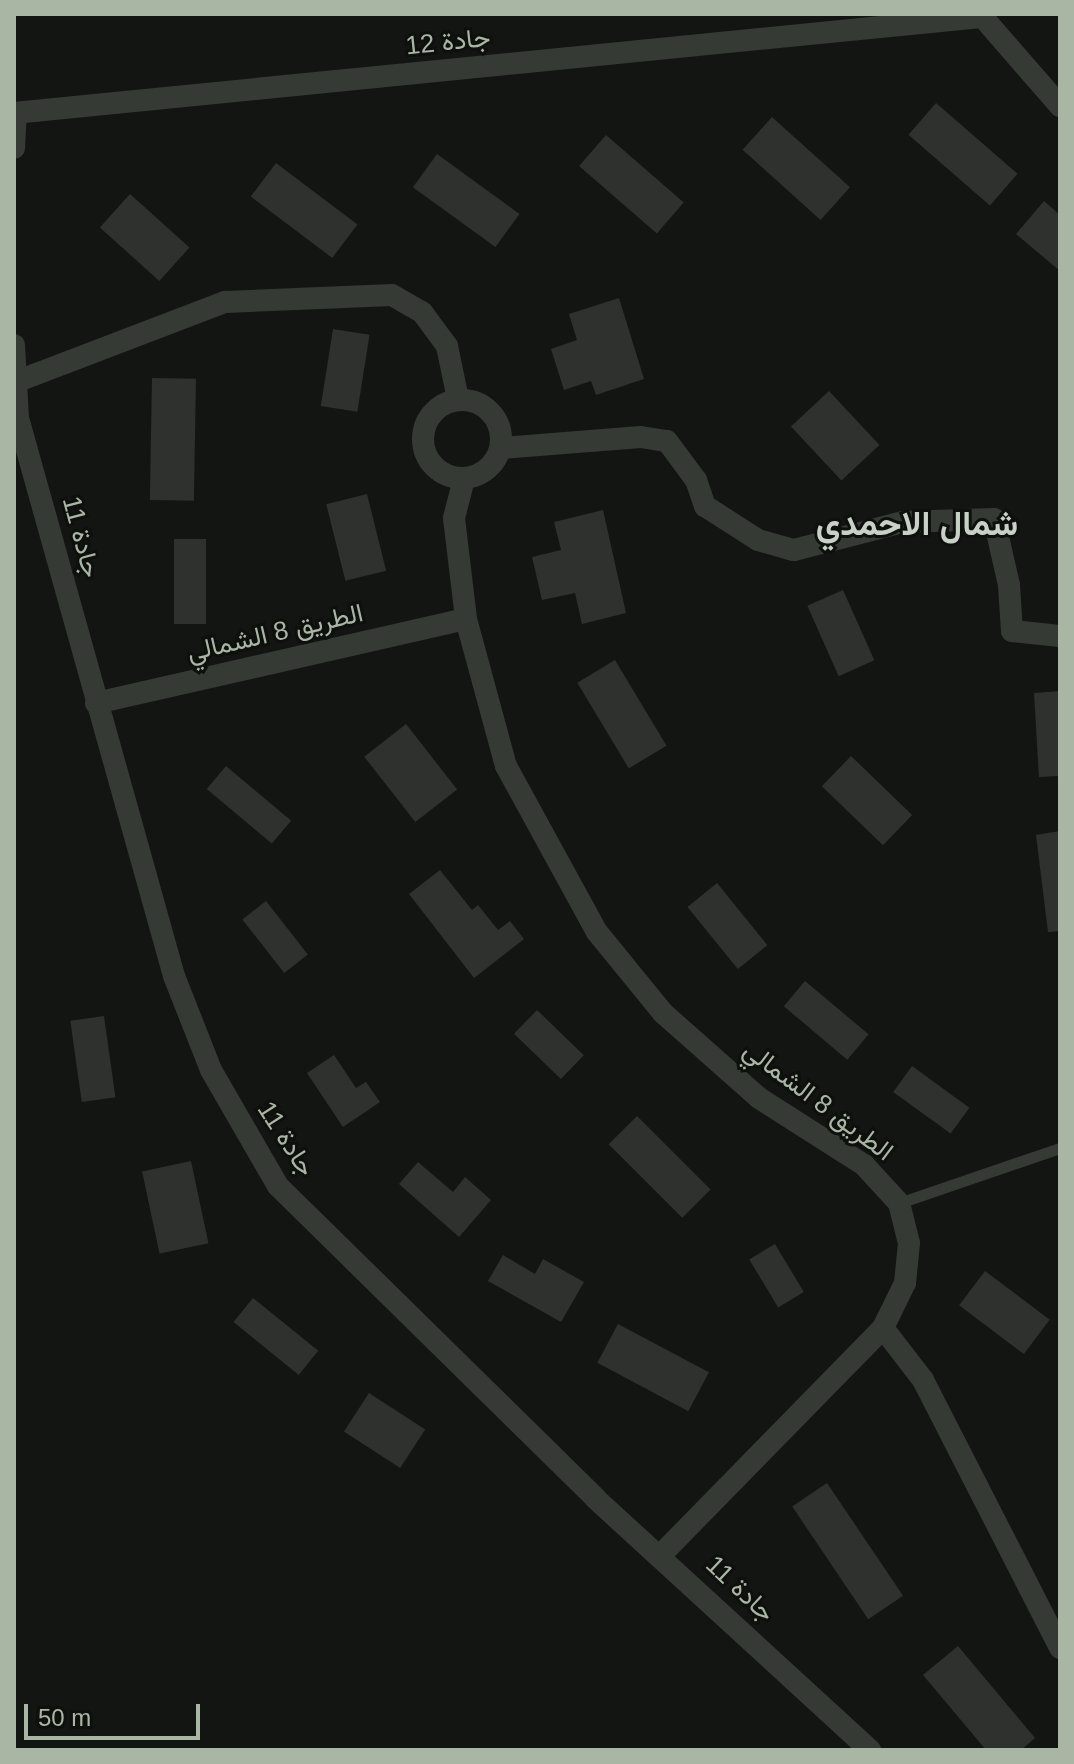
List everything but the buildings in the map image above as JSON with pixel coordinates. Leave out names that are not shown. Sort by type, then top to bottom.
[{"type":"street","points":[[980,16],[1060,106]]},
{"type":"street","name":"جادة 12","points":[[15,113],[980,16]]},
{"type":"street","points":[[14,148],[15,113]]},
{"type":"street","points":[[18,381],[225,302],[392,295],[422,312],[447,346],[458,399]]},
{"type":"street","name":"جادة 11","points":[[14,345],[18,418],[174,976],[211,1070],[278,1186],[596,1499],[661,1555],[870,1750]]},
{"type":"street","points":[[458,399],[477,401],[493,412],[501,429],[501,448],[488,469],[464,479],[445,475],[429,462],[422,442],[426,422],[439,406],[458,399]]},
{"type":"street","points":[[501,448],[641,437],[667,441],[696,480],[705,506],[758,540],[794,550],[903,522],[994,519],[1009,585],[1012,631],[1060,636]]},
{"type":"street","name":"الطريق 8 الشمالي","points":[[464,479],[454,518],[466,619],[506,766],[597,932],[663,1013],[759,1098],[864,1165],[899,1203],[909,1243],[905,1283],[883,1328],[661,1555]]},
{"type":"street","name":"الطريق 8 الشمالي","points":[[96,703],[466,619]]},
{"type":"street","points":[[883,1328],[923,1380],[1060,1648]]},
{"type":"lane","points":[[899,1203],[1060,1148]]},
{"type":"district","name":"شمال الاحمدي","points":[[917,524]]}]
